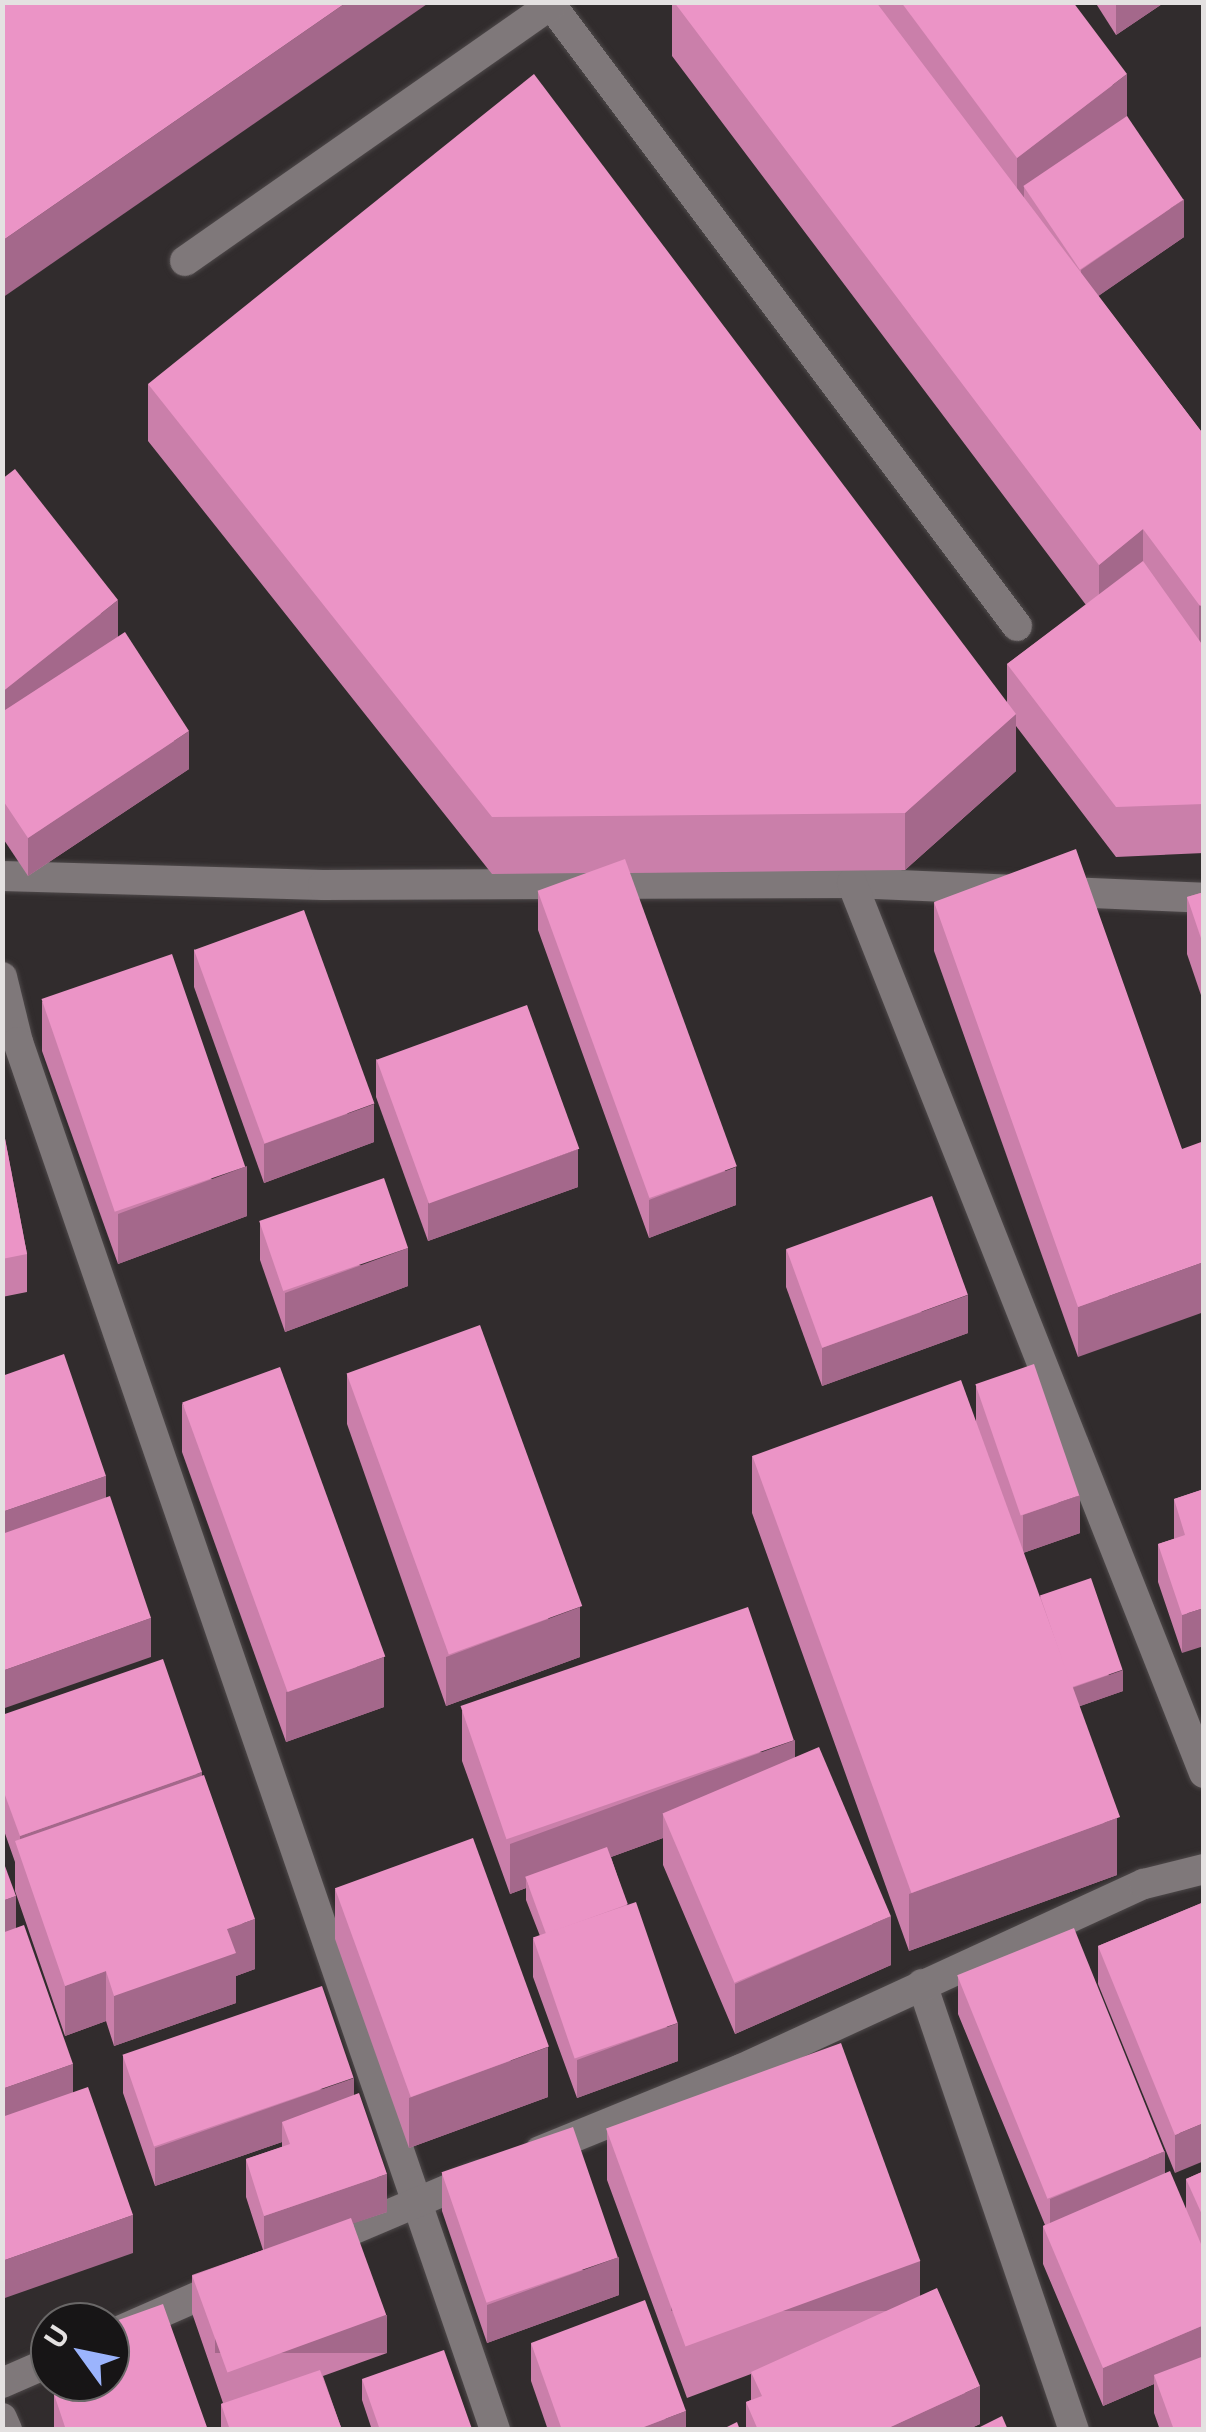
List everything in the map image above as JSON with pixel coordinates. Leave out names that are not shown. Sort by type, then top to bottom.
[{"type":"street","points":[[185,261],[550,4],[1017,626]]},
{"type":"street","points":[[2,876],[323,885],[852,883],[1204,898]]},
{"type":"street","points":[[852,883],[1204,1773]]},
{"type":"street","points":[[2,977],[18,1042],[413,2202],[496,2430]]},
{"type":"street","points":[[288,2257],[413,2202],[742,2070],[1144,1884],[1204,1869]]},
{"type":"street","points":[[922,1984],[1074,2430]]},
{"type":"street","points":[[130,2327],[252,2273]]},
{"type":"street","points":[[2,2383],[30,2371]]},
{"type":"street","points":[[2,2418],[7,2430]]},
{"type":"building","points":[[2,2],[347,2],[2,241]]},
{"type":"building","points":[[674,2],[876,2],[1204,435],[1204,603],[1200,606],[1143,529],[1099,565]]},
{"type":"building","points":[[901,2],[1073,2],[1127,74],[1017,158]]},
{"type":"building","points":[[534,74],[1016,714],[905,813],[492,817],[148,384]]},
{"type":"building","points":[[1127,116],[1183,200],[1080,270],[1023,186]]},
{"type":"building","points":[[15,469],[118,600],[2,692],[2,479]]},
{"type":"building","points":[[1143,561],[1204,647],[1204,804],[1116,807],[1007,664]]},
{"type":"building","points":[[125,632],[189,731],[28,838],[2,799],[2,712]]},
{"type":"building","points":[[1076,849],[1182,1149],[1204,1141],[1204,1262],[1078,1307],[934,902]]},
{"type":"building","points":[[625,859],[737,1166],[649,1198],[538,891]]},
{"type":"building","points":[[1204,892],[1204,947],[1187,897]]},
{"type":"building","points":[[304,910],[374,1104],[265,1144],[194,950]]},
{"type":"building","points":[[172,954],[245,1167],[115,1212],[42,999]]},
{"type":"building","points":[[527,1005],[579,1149],[429,1203],[377,1060]]},
{"type":"building","points":[[2,1123],[27,1254],[2,1259]]},
{"type":"building","points":[[384,1178],[408,1248],[283,1291],[259,1221]]},
{"type":"building","points":[[932,1196],[968,1295],[822,1348],[786,1249]]},
{"type":"building","points":[[480,1325],[582,1606],[449,1655],[347,1374]]},
{"type":"building","points":[[64,1354],[106,1476],[2,1512],[2,1376]]},
{"type":"building","points":[[1034,1364],[1079,1495],[1021,1516],[975,1384]]},
{"type":"building","points":[[280,1367],[385,1656],[288,1692],[182,1403]]},
{"type":"building","points":[[961,1380],[1120,1817],[911,1893],[752,1456]]},
{"type":"building","points":[[1204,1489],[1204,1608],[1182,1615],[1158,1544],[1185,1535],[1174,1499]]},
{"type":"building","points":[[110,1496],[151,1618],[2,1671],[2,1534]]},
{"type":"building","points":[[1091,1578],[1123,1670],[1072,1687],[1040,1596]]},
{"type":"building","points":[[748,1607],[794,1740],[506,1839],[461,1706]]},
{"type":"building","points":[[163,1659],[202,1772],[20,1836],[2,1787],[2,1715]]},
{"type":"building","points":[[819,1747],[891,1916],[734,1983],[663,1813]]},
{"type":"building","points":[[204,1775],[255,1919],[227,1929],[236,1953],[114,1996],[106,1971],[65,1986],[15,1841]]},
{"type":"building","points":[[473,1838],[549,2047],[411,2097],[335,1888]]},
{"type":"building","points":[[607,1847],[628,1904],[546,1934],[525,1877]]},
{"type":"building","points":[[2,1858],[16,1896],[2,1901]]},
{"type":"building","points":[[636,1902],[678,2023],[575,2059],[533,1937]]},
{"type":"building","points":[[1204,1902],[1204,2123],[1175,2135],[1098,1946]]},
{"type":"building","points":[[24,1925],[73,2064],[2,2089],[2,1933]]},
{"type":"building","points":[[1074,1928],[1164,2151],[1047,2199],[957,1975]]},
{"type":"building","points":[[322,1986],[354,2078],[154,2146],[122,2055]]},
{"type":"building","points":[[841,2043],[920,2261],[685,2347],[606,2129]]},
{"type":"building","points":[[88,2087],[133,2215],[2,2261],[2,2117]]},
{"type":"building","points":[[359,2093],[387,2174],[264,2216],[246,2159],[290,2144],[282,2122]]},
{"type":"building","points":[[573,2127],[618,2257],[487,2303],[442,2172]]},
{"type":"building","points":[[1170,2171],[1204,2251],[1204,2325],[1103,2368],[1043,2226]]},
{"type":"building","points":[[1204,2171],[1204,2219],[1186,2179]]},
{"type":"building","points":[[351,2218],[386,2315],[227,2373],[192,2276]]},
{"type":"building","points":[[937,2288],[980,2386],[884,2430],[758,2430],[746,2402],[762,2396],[751,2372]]},
{"type":"building","points":[[645,2300],[686,2411],[636,2430],[562,2430],[531,2343]]},
{"type":"building","points":[[163,2304],[208,2430],[66,2430],[57,2402],[130,2402],[130,2316]]},
{"type":"building","points":[[444,2350],[472,2429],[380,2430],[362,2379]]},
{"type":"building","points":[[1204,2356],[1204,2430],[1174,2430],[1154,2375]]},
{"type":"building","points":[[320,2370],[342,2430],[230,2430],[221,2404]]},
{"type":"building","points":[[1002,2416],[1008,2430],[974,2430]]},
{"type":"building","points":[[737,2422],[740,2430],[721,2430]]}]
